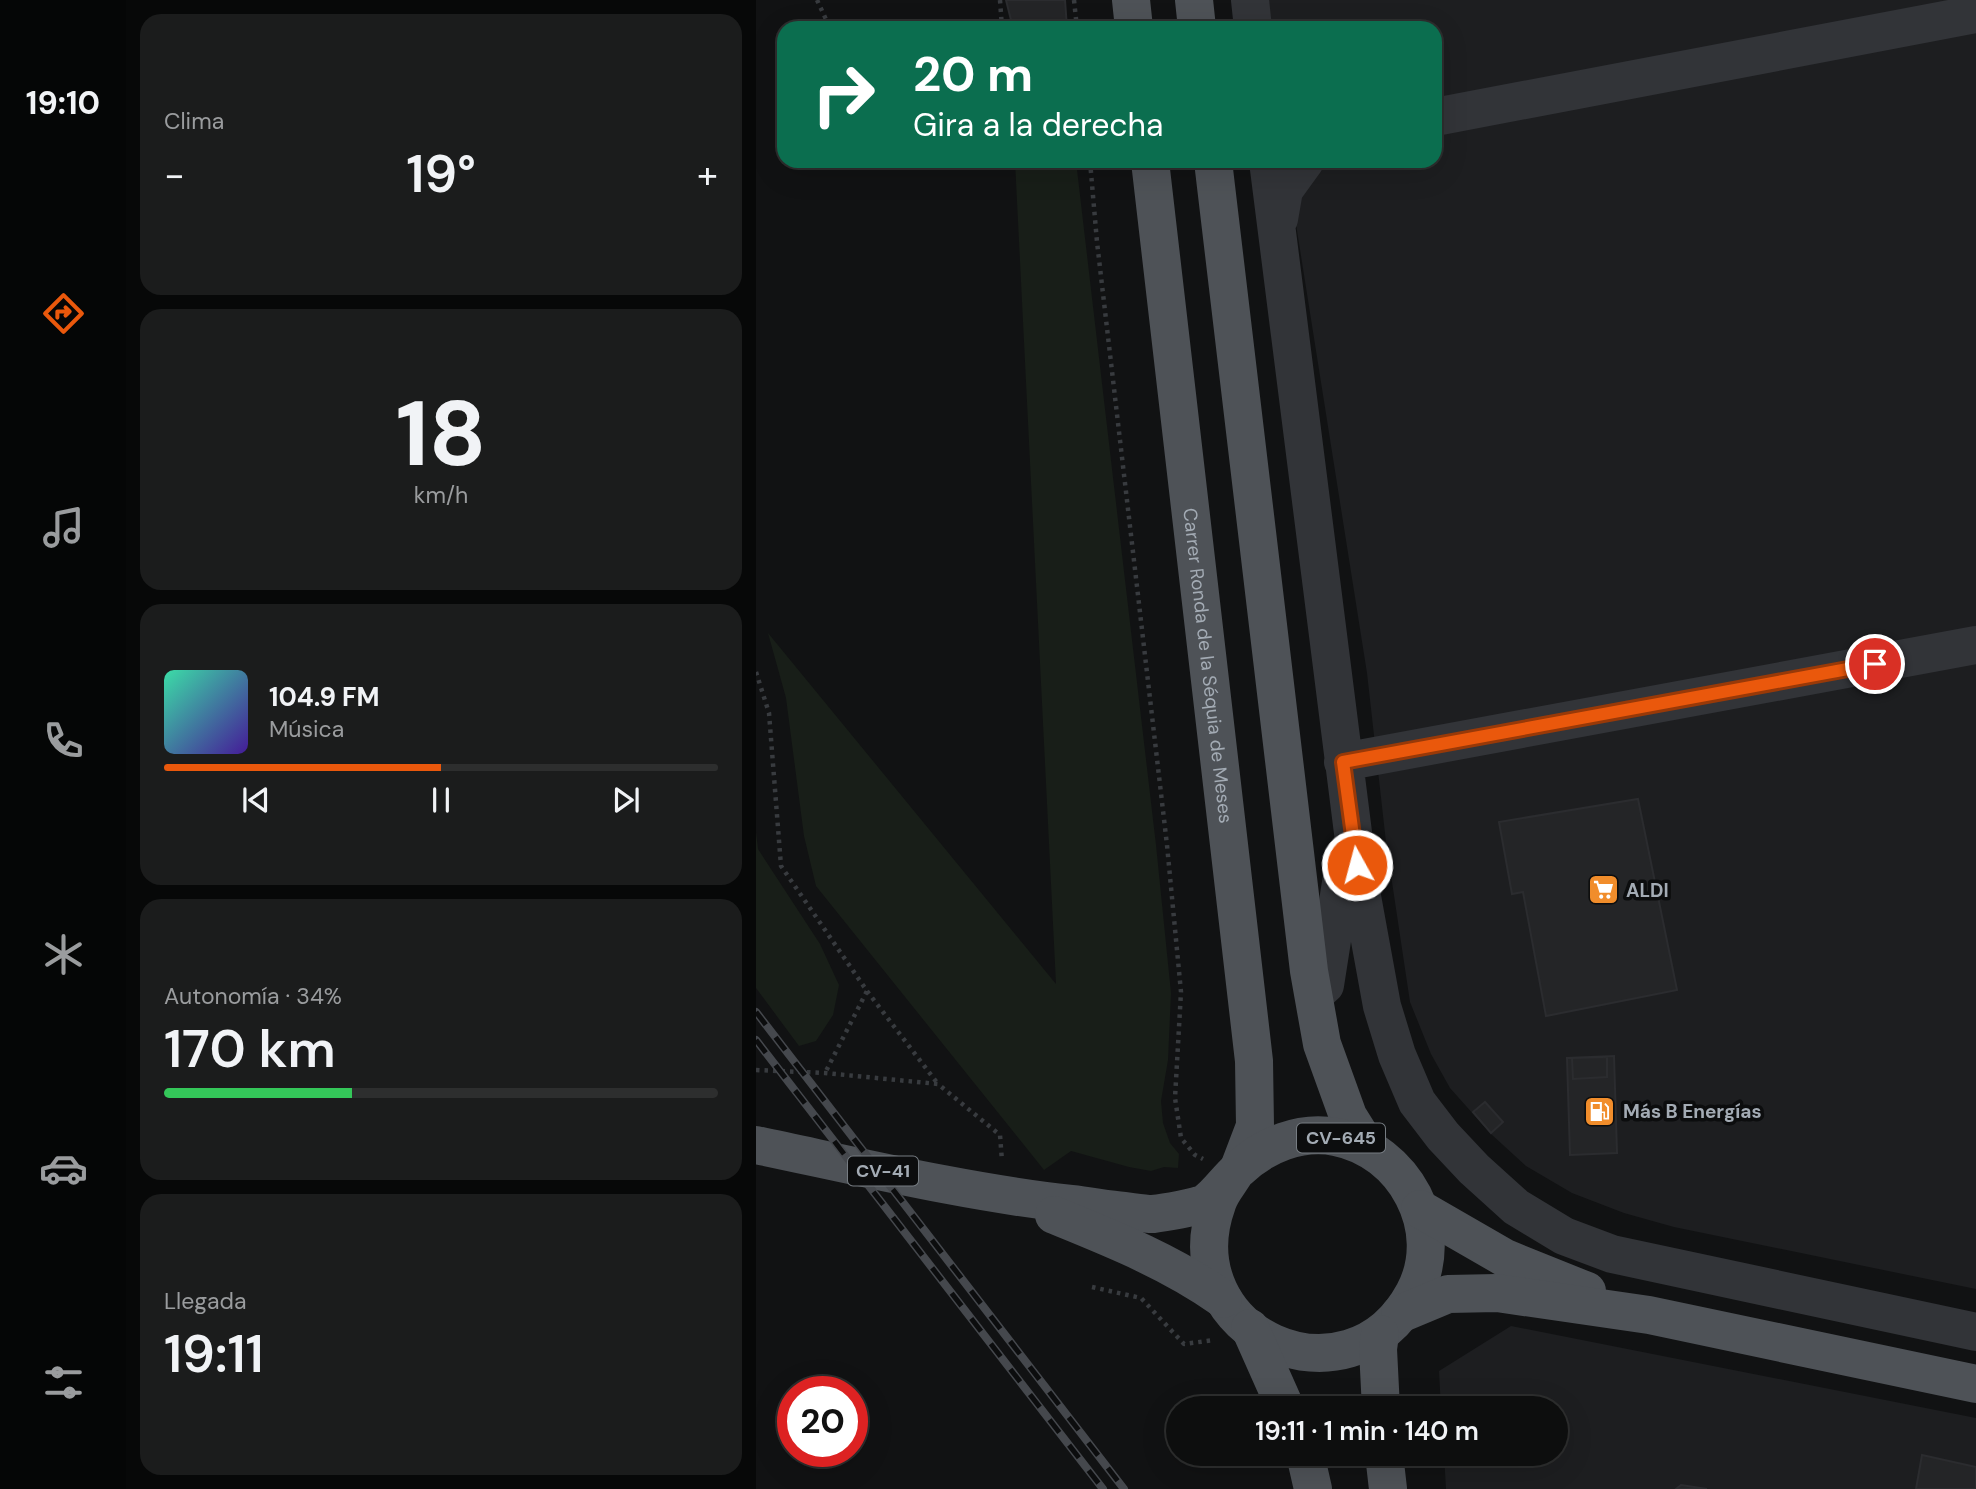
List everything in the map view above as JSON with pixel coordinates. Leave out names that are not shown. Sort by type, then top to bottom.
[{"type":"main road","points":[[1131,0],[1133,21]]},
{"type":"main road","points":[[1194,0],[1196,21]]},
{"type":"main road","name":"Carrer Ronda de la Séquia de Meses","points":[[1151,168],[1254,1061],[1255,1126],[1237,1171]]},
{"type":"main road","name":"CV-645","points":[[1214,168],[1307,957],[1322,1044],[1348,1116],[1368,1148]]},
{"type":"main road","name":"CV-645","points":[[1279,1396],[1210,1268],[1209,1234],[1217,1202],[1237,1171],[1267,1147],[1300,1136],[1335,1136],[1368,1148],[1391,1164],[1408,1184],[1420,1209],[1426,1236],[1424,1264],[1415,1291],[1390,1324],[1378,1349],[1380,1396]]},
{"type":"main road","name":"CV-41","points":[[756,1145],[1006,1184],[1152,1214],[1204,1204],[1237,1171]]},
{"type":"main road","name":"CV-41","points":[[1006,1184],[1198,1281],[1237,1316]]},
{"type":"main road","points":[[1420,1209],[1505,1258],[1649,1315]]},
{"type":"main road","points":[[1237,1316],[1262,1339],[1291,1350],[1321,1353],[1352,1348],[1390,1324],[1448,1294],[1497,1293],[1649,1315],[1976,1384]]},
{"type":"main road","points":[[1308,1466],[1313,1489]]},
{"type":"main road","points":[[1385,1466],[1388,1489]]},
{"type":"street","points":[[1250,0],[1252,21]]},
{"type":"street","points":[[1442,116],[1976,14]]},
{"type":"street","points":[[1269,168],[1355,850],[1382,1006],[1397,1055],[1417,1102],[1443,1136],[1474,1169],[1516,1207],[1564,1236],[1612,1254],[1976,1332]]},
{"type":"street","points":[[1276,238],[1284,190],[1300,168]]},
{"type":"street","points":[[1343,762],[1976,645]]},
{"type":"street","points":[[1314,995],[1325,985],[1343,870],[1355,850]]},
{"type":"path","points":[[817,0],[828,21]]},
{"type":"path","points":[[1000,0],[1002,21]]},
{"type":"path","points":[[1074,0],[1076,21]]},
{"type":"path","points":[[1091,168],[1100,270],[1167,845],[1181,992],[1175,1098],[1181,1138],[1195,1155],[1237,1171]]},
{"type":"path","points":[[756,672],[769,713],[781,866],[867,991],[938,1084],[1000,1135],[1006,1184]]},
{"type":"path","points":[[825,1073],[867,991]]},
{"type":"path","points":[[756,1070],[825,1073],[938,1084]]},
{"type":"path","points":[[1092,1287],[1141,1298],[1184,1345],[1214,1340],[1237,1316]]},
{"type":"shaded area","points":[[1260,0],[1976,0],[1976,1289],[1674,1227],[1624,1213],[1572,1193],[1526,1166],[1491,1134],[1450,1088],[1431,1054],[1410,1002],[1386,842],[1367,673],[1287,168],[1442,168],[1442,21],[1264,21]]},
{"type":"shaded area","points":[[1015,168],[1077,168],[1171,993],[1168,1060],[1161,1101],[1163,1123],[1170,1143],[1179,1154],[1178,1168],[1164,1167],[1151,1171],[1071,1151],[1044,1170],[816,886],[804,836],[786,698],[768,633],[1056,984]]},
{"type":"shaded area","points":[[756,832],[758,849],[820,944],[839,985],[833,1015],[816,1041],[799,1046],[756,988]]},
{"type":"shaded area","points":[[1511,1326],[1976,1418],[1976,1489],[1446,1489],[1445,1466],[1568,1466],[1568,1396],[1440,1396],[1439,1371]]},
{"type":"building","points":[[1006,0],[1065,0],[1066,21],[1011,20]]},
{"type":"building","points":[[1638,799],[1677,990],[1546,1016],[1523,892],[1512,894],[1499,822]]},
{"type":"building","points":[[1614,1056],[1617,1153],[1570,1155],[1567,1058]]},
{"type":"building","points":[[1607,1057],[1607,1077],[1573,1079],[1572,1058]]},
{"type":"building","points":[[1485,1102],[1503,1122],[1491,1133],[1473,1112]]},
{"type":"building","points":[[1922,1455],[1976,1467],[1976,1489],[1916,1489]]},
{"type":"building","points":[[1681,1485],[1707,1489],[1676,1489]]},
{"type":"railway","points":[[756,1012],[1124,1489]]},
{"type":"railway","points":[[756,1040],[1103,1489]]},
{"type":"place","name":"ALDI","points":[[1603,890]]},
{"type":"place","name":"Más B Energías","points":[[1600,1111]]},
{"type":"route","points":[[1357,865],[1343,762],[1875,664]]}]
